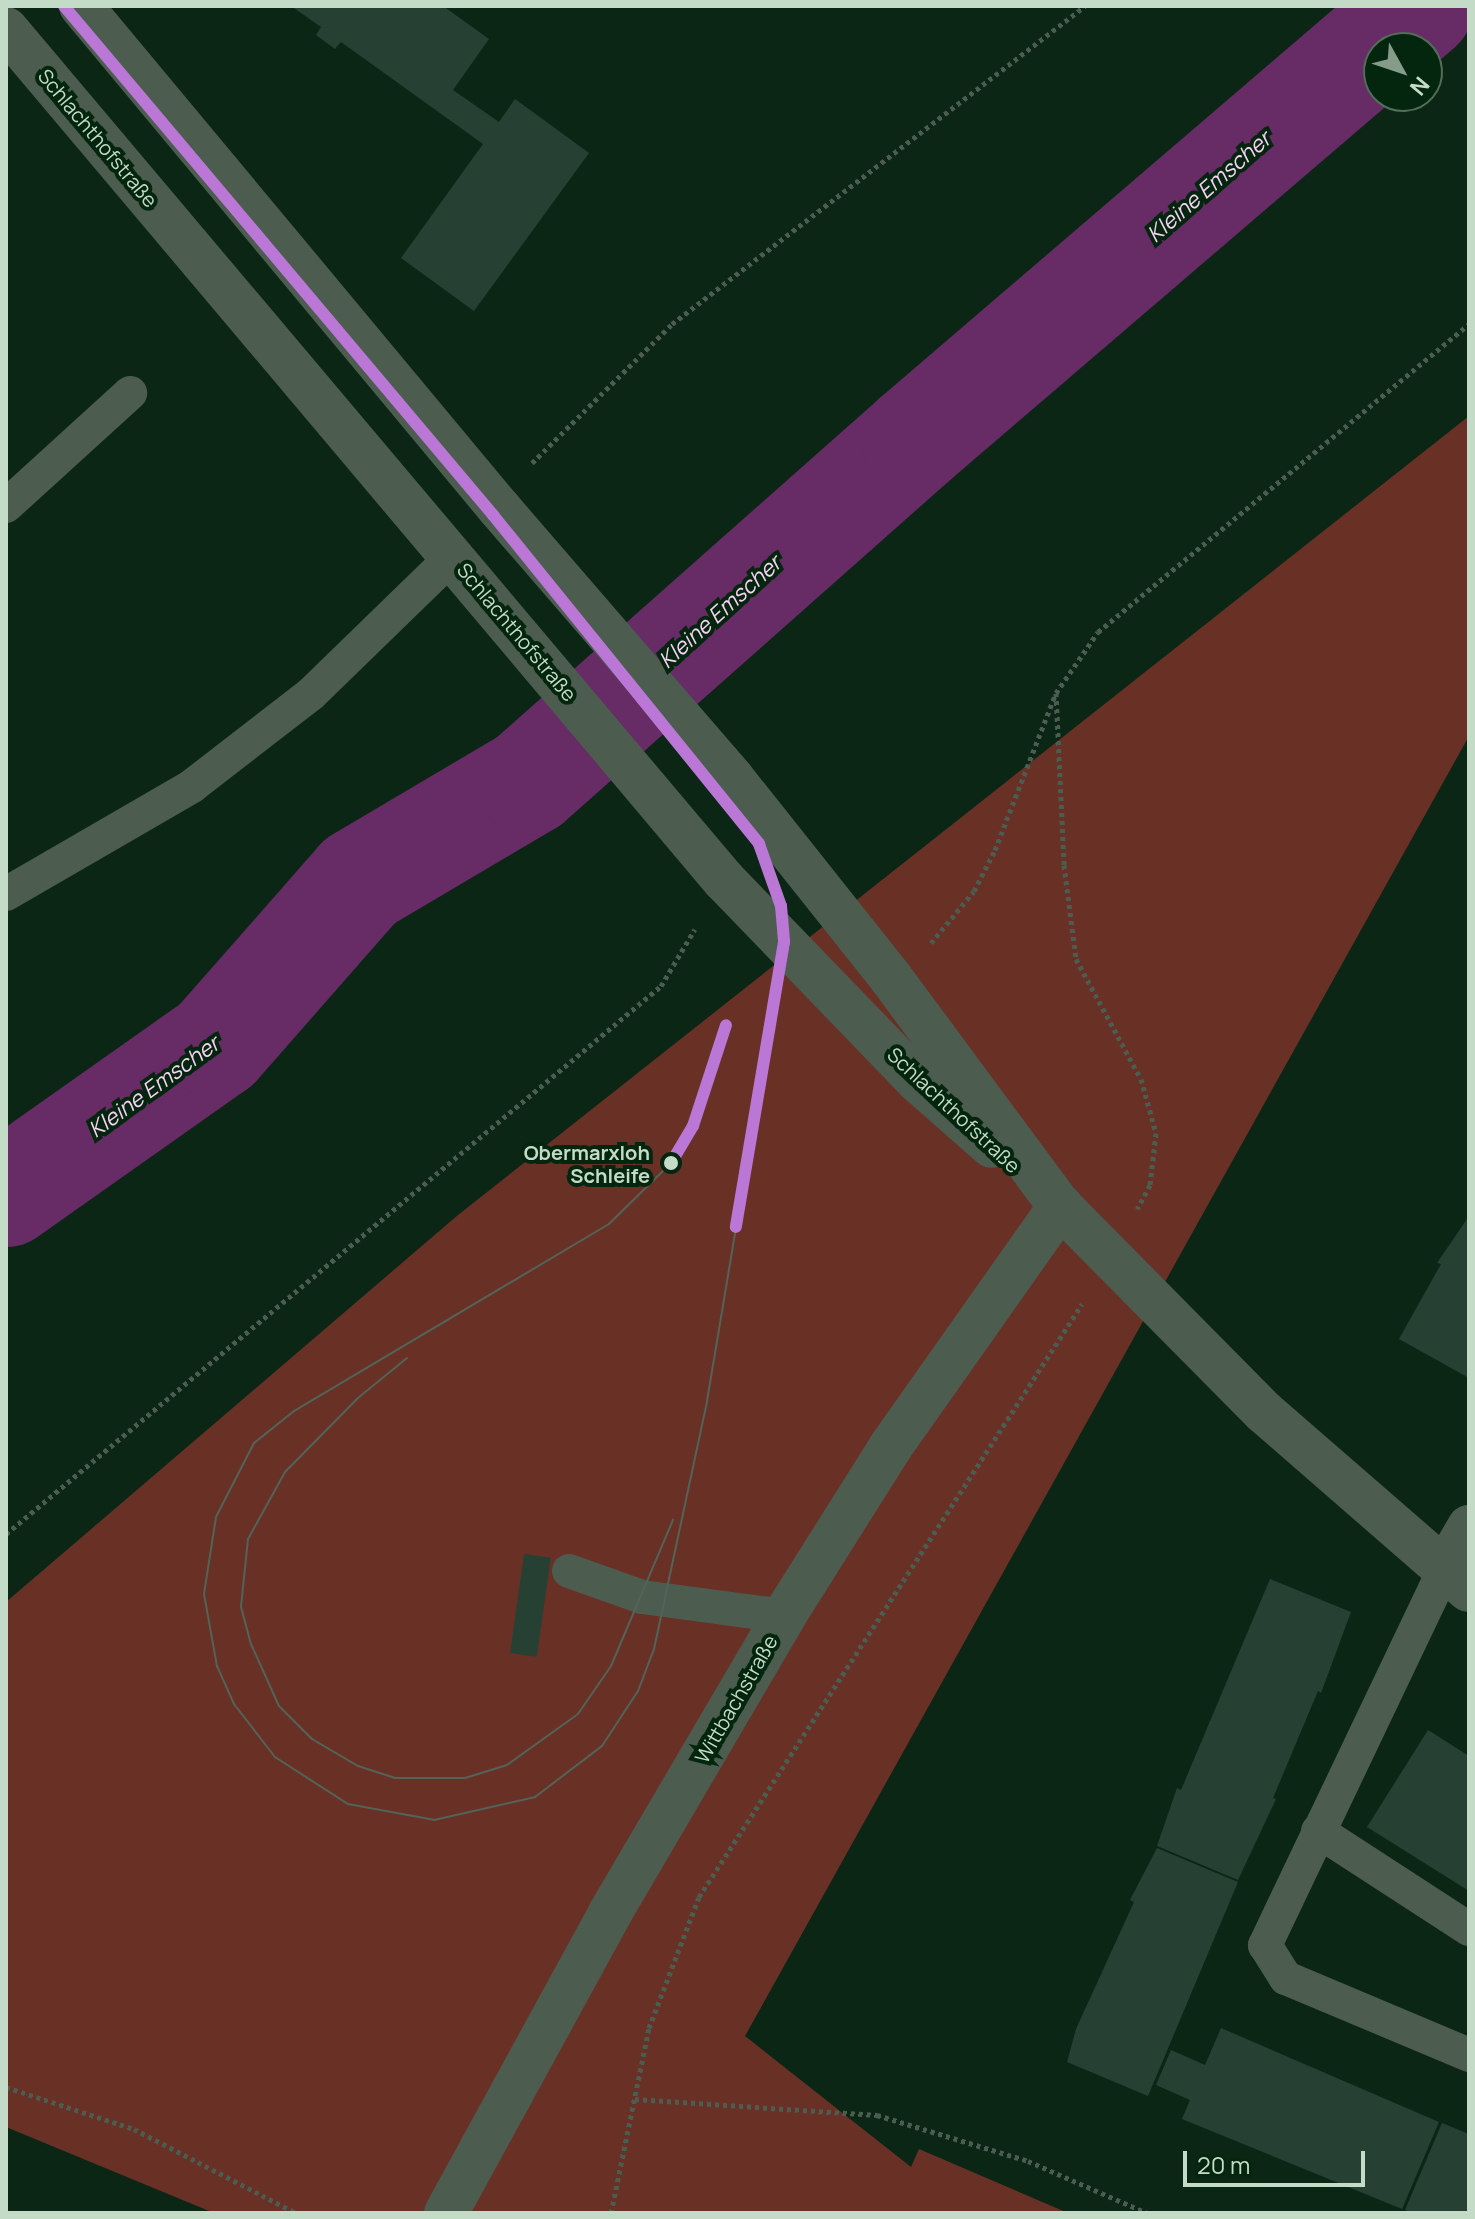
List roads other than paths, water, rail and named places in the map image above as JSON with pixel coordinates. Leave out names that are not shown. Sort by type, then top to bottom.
[{"type":"street","name":"Schlachthofstraße","points":[[81,6],[499,508],[732,778],[891,978],[1060,1206],[1109,1262],[1264,1412],[1456,1580]]},
{"type":"street","name":"Schlachthofstraße","points":[[6,29],[495,604],[724,880],[918,1081],[1060,1206]]},
{"type":"street","name":"Wittbachstraße","points":[[446,2213],[610,1913],[784,1616],[891,1446],[1060,1206]]},
{"type":"street","points":[[1456,1580],[1469,1527]]},
{"type":"lane","points":[[6,506],[130,393]]},
{"type":"lane","points":[[6,894],[192,786],[311,694],[453,556]]},
{"type":"lane","points":[[569,1571],[642,1597],[784,1616]]},
{"type":"lane","points":[[1456,1580],[1318,1831],[1265,1945],[1286,1978],[1469,2055]]},
{"type":"lane","points":[[1318,1831],[1469,1929]]},
{"type":"waterway","name":"Kleine Emscher","points":[[6,1193],[216,1045],[360,881],[529,781],[915,439],[1420,6]]},
{"type":"tram line","points":[[671,1163],[609,1224],[294,1411],[254,1443],[216,1517],[204,1594],[217,1666],[234,1704],[275,1757],[348,1804],[434,1820],[535,1797],[602,1746],[638,1691],[654,1649],[707,1401],[736,1227]]},
{"type":"tram line","points":[[407,1358],[358,1398],[285,1472],[248,1539],[241,1607],[251,1644],[279,1706],[312,1739],[358,1766],[395,1778],[465,1778],[507,1765],[578,1714],[611,1666],[673,1520]]},
{"type":"place","name":"Obermarxloh Schleife","points":[[671,1163]]}]
